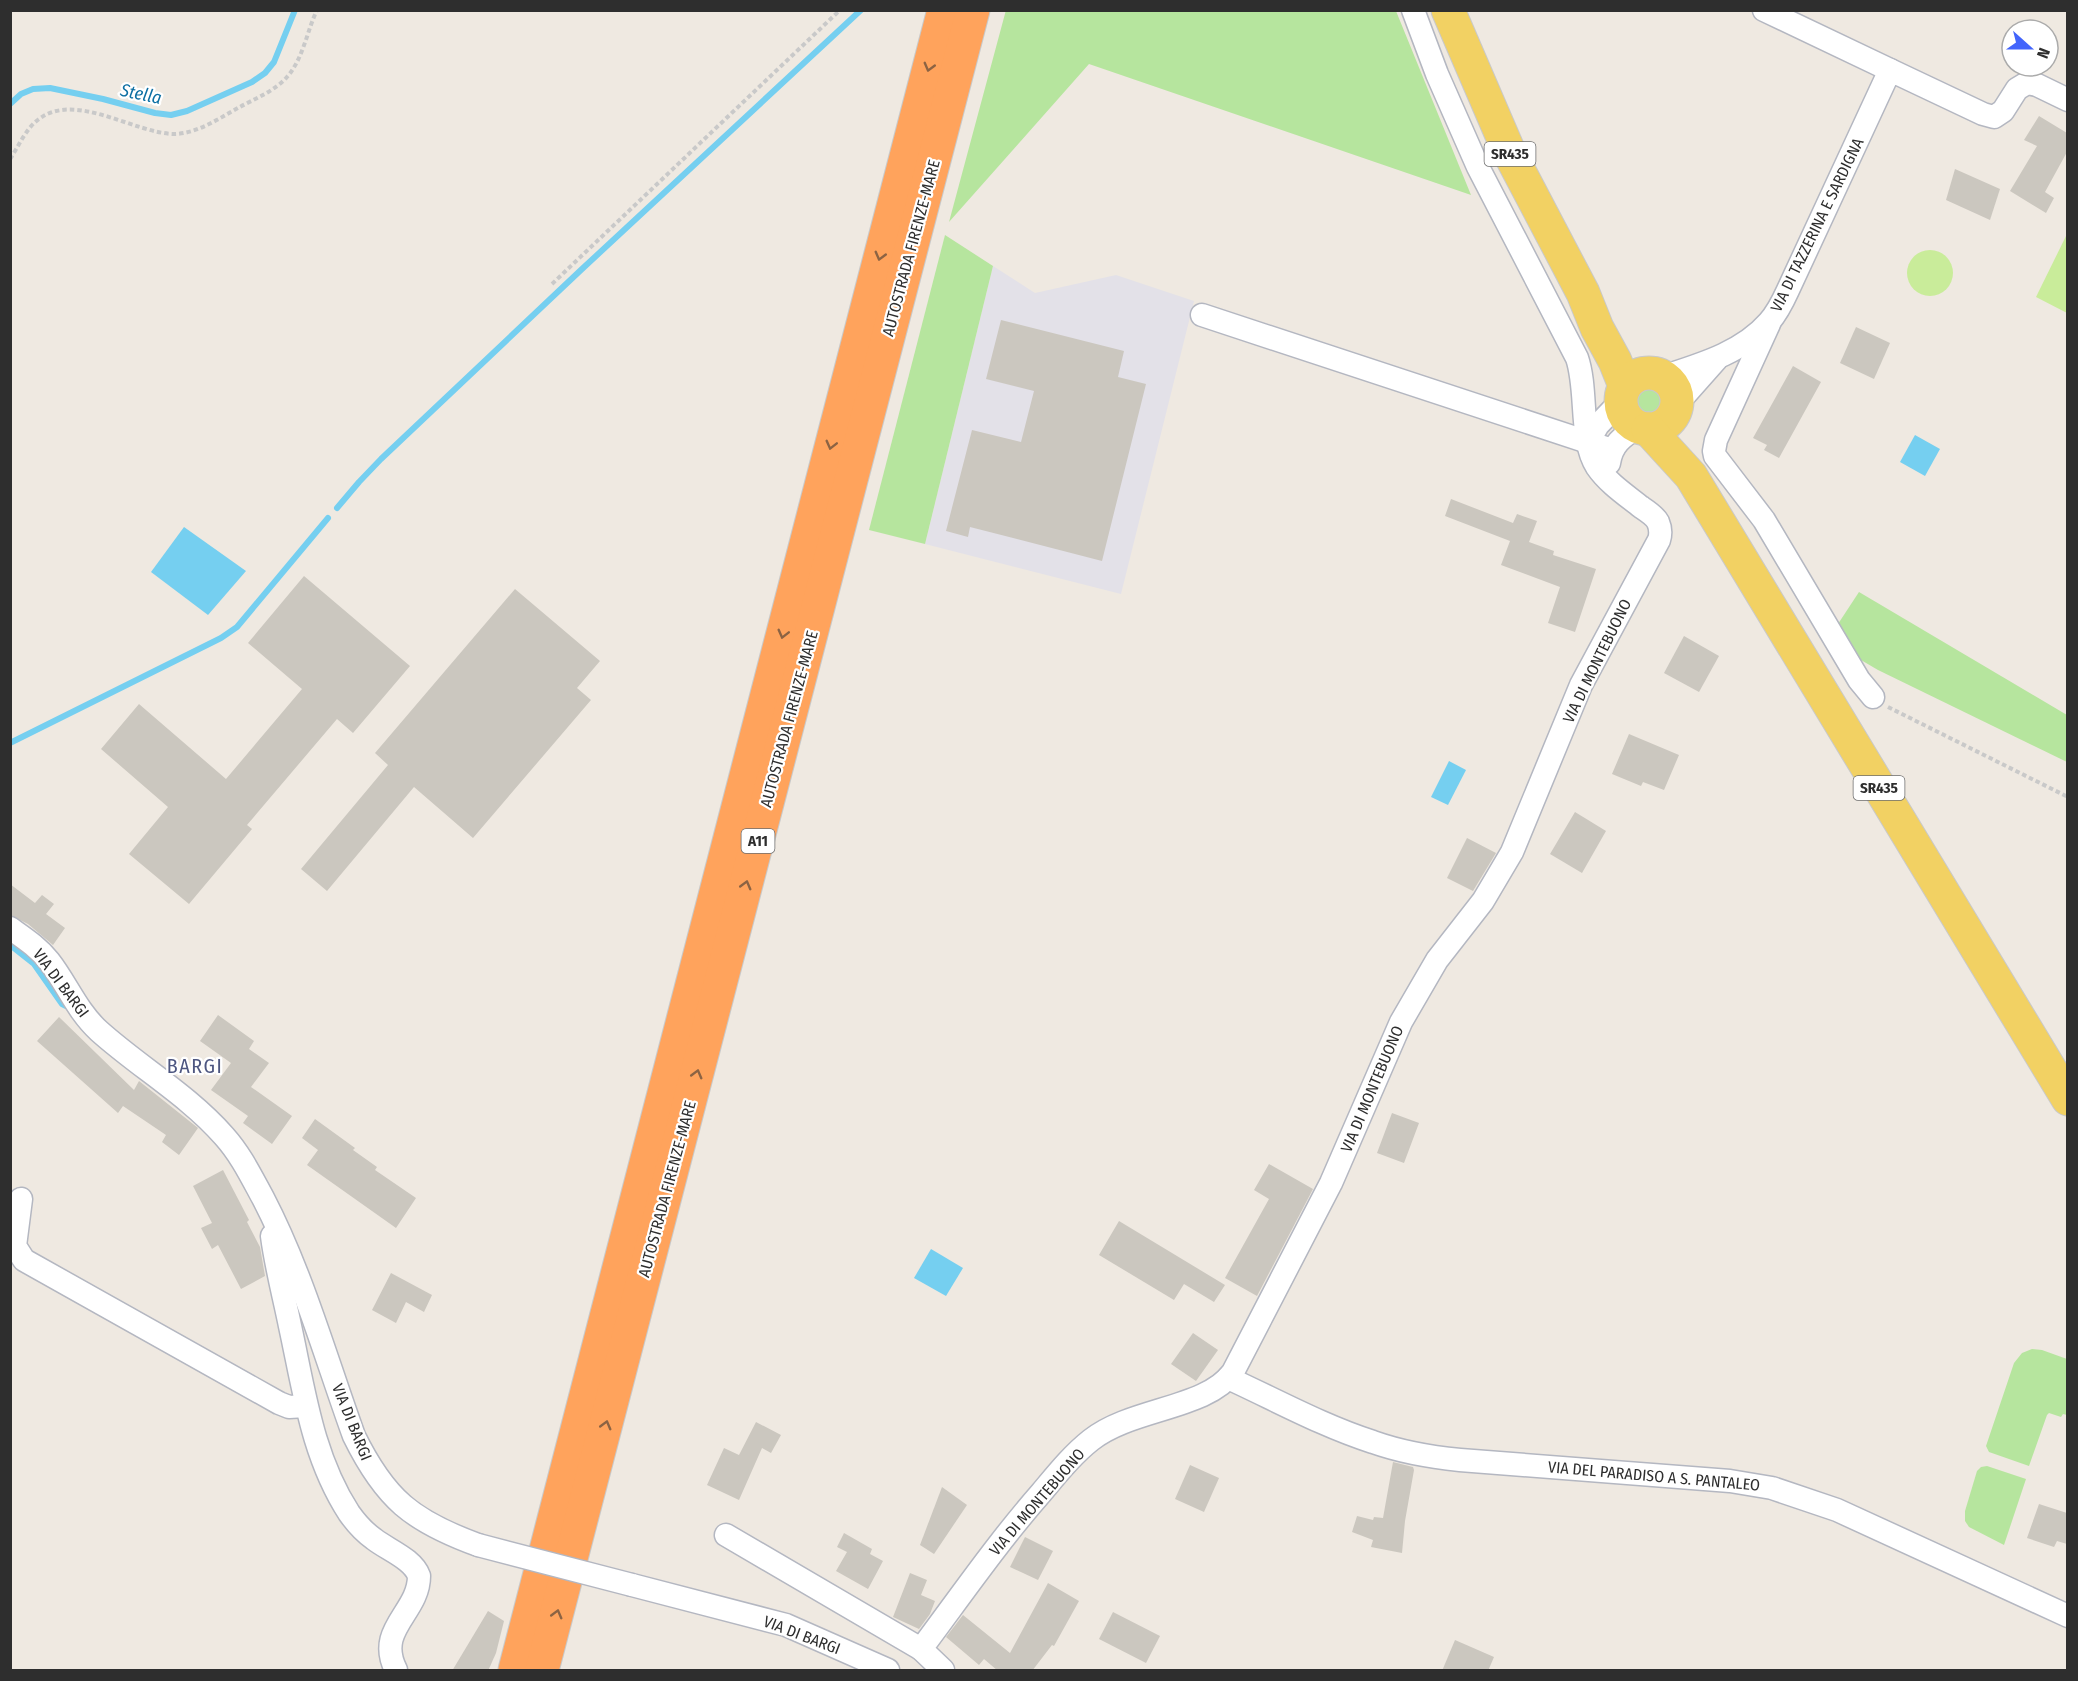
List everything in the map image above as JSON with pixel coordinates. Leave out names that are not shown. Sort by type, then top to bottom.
[{"type":"highway","name":"AUTOSTRADA FIRENZE-MARE","points":[[515,1671],[944,10]]},
{"type":"highway","name":"AUTOSTRADA FIRENZE-MARE","points":[[542,1671],[973,10]]},
{"type":"main road","name":"SR435","points":[[1448,10],[1510,154],[1583,293],[1597,328],[1615,361],[1645,403],[1691,476],[2067,1099]]},
{"type":"street","name":"VIA DI MONTEBUONO","points":[[921,1649],[1022,1514],[1066,1463],[1090,1441],[1117,1423],[1209,1393],[1228,1378],[1285,1274],[1331,1183],[1401,1022],[1437,960],[1483,901],[1512,852],[1581,686],[1659,540],[1661,532],[1656,519],[1608,479],[1593,460],[1588,442],[1582,373],[1575,352],[1478,167],[1437,74],[1413,10]]},
{"type":"street","points":[[1764,10],[1983,114],[1994,117],[2003,111],[2017,89],[2027,84],[2037,85],[2067,100]]},
{"type":"street","name":"VIA DI TAZZERINA E SARDIGNA","points":[[1718,358],[1753,336],[1771,320],[1788,290],[1890,70]]},
{"type":"street","points":[[1202,315],[1612,450]]},
{"type":"street","points":[[1771,320],[1716,440],[1715,456],[1764,520],[1859,680],[1873,697]]},
{"type":"street","points":[[1588,442],[1598,425],[1645,403],[1718,358]]},
{"type":"street","points":[[1608,479],[1612,450],[1645,403],[1718,358]]},
{"type":"street","points":[[1584,398],[1645,403]]},
{"type":"street","name":"VIA DI BARGI","points":[[10,928],[48,959],[77,1006],[99,1031],[166,1083],[222,1133],[243,1160],[268,1208],[304,1293],[354,1436],[384,1487],[406,1509],[434,1527],[478,1545],[786,1625],[888,1671]]},
{"type":"street","points":[[21,1199],[15,1246],[24,1260],[279,1403],[289,1407],[306,1406]]},
{"type":"street","points":[[268,1208],[278,1273],[317,1447],[333,1485],[364,1532],[412,1565],[419,1576],[415,1596],[391,1636],[389,1646],[396,1671]]},
{"type":"street","name":"VIA DEL PARADISO A S. PANTALEO","points":[[1228,1378],[1361,1438],[1425,1455],[1460,1460],[1730,1480],[1792,1493],[1837,1510],[2067,1616]]},
{"type":"street","points":[[726,1535],[921,1649],[943,1671]]},
{"type":"path","points":[[10,159],[29,128],[49,113],[63,110],[80,110],[168,133],[186,133],[201,128],[271,90],[288,76],[296,63],[317,10]]},
{"type":"path","points":[[552,284],[840,10]]},
{"type":"path","points":[[1873,697],[1905,717],[2067,797]]},
{"type":"shaded area","points":[[993,266],[1035,293],[1116,275],[1194,301],[1121,594],[925,544]]},
{"type":"green space","points":[[1006,10],[1396,11],[1471,195],[1089,64],[949,222]]},
{"type":"green space","points":[[2067,234],[2067,313],[2036,297]]},
{"type":"green space","points":[[945,235],[993,266],[925,544],[869,530]]},
{"type":"green space","points":[[1930,250],[1946,257],[1953,273],[1946,289],[1930,296],[1914,289],[1907,273],[1914,257]]},
{"type":"green space","points":[[1650,382],[1663,388],[1669,401],[1663,414],[1650,420],[1637,414],[1631,401],[1637,388]]},
{"type":"green space","points":[[1859,592],[2067,715],[2067,762],[1878,670],[1849,653],[1836,627]]},
{"type":"green space","points":[[2032,1349],[2067,1359],[2068,1413],[2061,1417],[2049,1413],[2047,1415],[2029,1466],[1989,1452],[1986,1446],[2014,1363],[2022,1353]]},
{"type":"green space","points":[[1987,1466],[2026,1479],[2004,1545],[1969,1527],[1965,1521],[1965,1511],[1977,1471]]},
{"type":"water","points":[[1915,435],[1940,449],[1925,476],[1900,462]]},
{"type":"water","points":[[184,527],[246,571],[208,615],[151,572]]},
{"type":"water","points":[[1449,761],[1466,770],[1448,805],[1431,797]]},
{"type":"water","points":[[931,1249],[963,1268],[946,1296],[914,1278]]},
{"type":"building","points":[[2039,116],[2067,133],[2067,152],[2045,192],[2054,198],[2046,213],[2010,191],[2037,146],[2024,140]]},
{"type":"building","points":[[1955,169],[2000,189],[1990,220],[1946,200]]},
{"type":"building","points":[[1001,320],[1124,351],[1118,377],[1146,384],[1102,561],[970,527],[968,537],[946,531],[972,430],[1021,442],[1034,391],[986,379]]},
{"type":"building","points":[[1856,327],[1890,343],[1874,379],[1840,363]]},
{"type":"building","points":[[1793,366],[1821,382],[1779,458],[1764,450],[1767,445],[1753,438]]},
{"type":"building","points":[[1451,499],[1513,523],[1517,514],[1537,521],[1529,542],[1554,551],[1553,555],[1596,569],[1575,632],[1548,623],[1560,587],[1501,565],[1510,541],[1445,516]]},
{"type":"building","points":[[304,576],[410,666],[353,733],[337,719],[247,825],[252,829],[189,904],[129,854],[168,807],[101,749],[139,704],[226,779],[302,689],[248,643]]},
{"type":"building","points":[[515,589],[600,661],[577,688],[591,700],[473,838],[414,787],[327,891],[301,869],[388,765],[375,753]]},
{"type":"building","points":[[1684,636],[1719,656],[1699,692],[1664,673]]},
{"type":"building","points":[[1629,734],[1679,755],[1664,790],[1643,782],[1641,786],[1612,774]]},
{"type":"building","points":[[1575,812],[1606,831],[1582,873],[1550,854]]},
{"type":"building","points":[[1467,838],[1496,853],[1473,891],[1447,878]]},
{"type":"building","points":[[10,884],[35,903],[42,895],[54,904],[46,914],[65,928],[53,945],[28,924],[10,915]]},
{"type":"building","points":[[218,1015],[254,1041],[249,1049],[269,1063],[251,1087],[292,1116],[272,1144],[243,1123],[248,1116],[211,1090],[231,1063],[200,1041]]},
{"type":"building","points":[[59,1017],[134,1090],[139,1081],[198,1128],[179,1155],[162,1142],[166,1135],[123,1106],[118,1113],[37,1041]]},
{"type":"building","points":[[1392,1113],[1419,1123],[1404,1163],[1377,1153]]},
{"type":"building","points":[[315,1119],[355,1148],[353,1150],[377,1167],[375,1170],[416,1198],[396,1228],[307,1165],[318,1150],[302,1138]]},
{"type":"building","points":[[1269,1164],[1313,1189],[1257,1296],[1225,1278],[1269,1199],[1254,1190]]},
{"type":"building","points":[[223,1170],[260,1247],[265,1276],[241,1289],[218,1245],[212,1249],[201,1228],[212,1223],[193,1186]]},
{"type":"building","points":[[1119,1221],[1225,1285],[1214,1302],[1184,1284],[1174,1300],[1099,1255]]},
{"type":"building","points":[[391,1273],[432,1295],[424,1312],[406,1302],[396,1323],[372,1310]]},
{"type":"building","points":[[1193,1333],[1218,1350],[1196,1381],[1171,1364]]},
{"type":"building","points":[[756,1422],[781,1435],[771,1453],[762,1448],[739,1500],[707,1485],[724,1448],[739,1455]]},
{"type":"building","points":[[1393,1462],[1413,1467],[1414,1470],[1402,1553],[1371,1547],[1373,1540],[1352,1532],[1357,1516],[1373,1520],[1374,1517],[1383,1518]]},
{"type":"building","points":[[1190,1465],[1219,1478],[1204,1512],[1175,1499]]},
{"type":"building","points":[[942,1487],[967,1505],[934,1554],[920,1545]]},
{"type":"building","points":[[2039,1504],[2067,1513],[2067,1544],[2057,1541],[2054,1547],[2027,1538]]},
{"type":"building","points":[[844,1533],[872,1549],[870,1554],[883,1561],[868,1589],[836,1571],[847,1552],[837,1547]]},
{"type":"building","points":[[1025,1537],[1053,1551],[1038,1580],[1010,1567]]},
{"type":"building","points":[[910,1573],[927,1580],[921,1595],[935,1601],[930,1614],[919,1629],[893,1617]]},
{"type":"building","points":[[1048,1583],[1079,1601],[1054,1646],[1052,1645],[1032,1671],[998,1671],[984,1659],[979,1665],[946,1637],[963,1615],[1010,1653]]},
{"type":"building","points":[[488,1611],[504,1621],[496,1653],[488,1671],[452,1671]]},
{"type":"building","points":[[1113,1612],[1160,1636],[1146,1663],[1099,1639]]},
{"type":"building","points":[[1455,1640],[1494,1657],[1488,1671],[1442,1671]]},
{"type":"waterway","name":"Stella","points":[[10,104],[21,94],[33,89],[50,88],[155,113],[171,115],[187,111],[252,82],[265,73],[274,62],[295,10]]},
{"type":"waterway","points":[[337,508],[381,459],[861,10]]},
{"type":"waterway","points":[[10,743],[221,638],[237,627],[328,518]]},
{"type":"waterway","points":[[10,945],[34,964],[62,1004],[66,1006]]},
{"type":"district","name":"BARGI","points":[[195,1066]]}]
